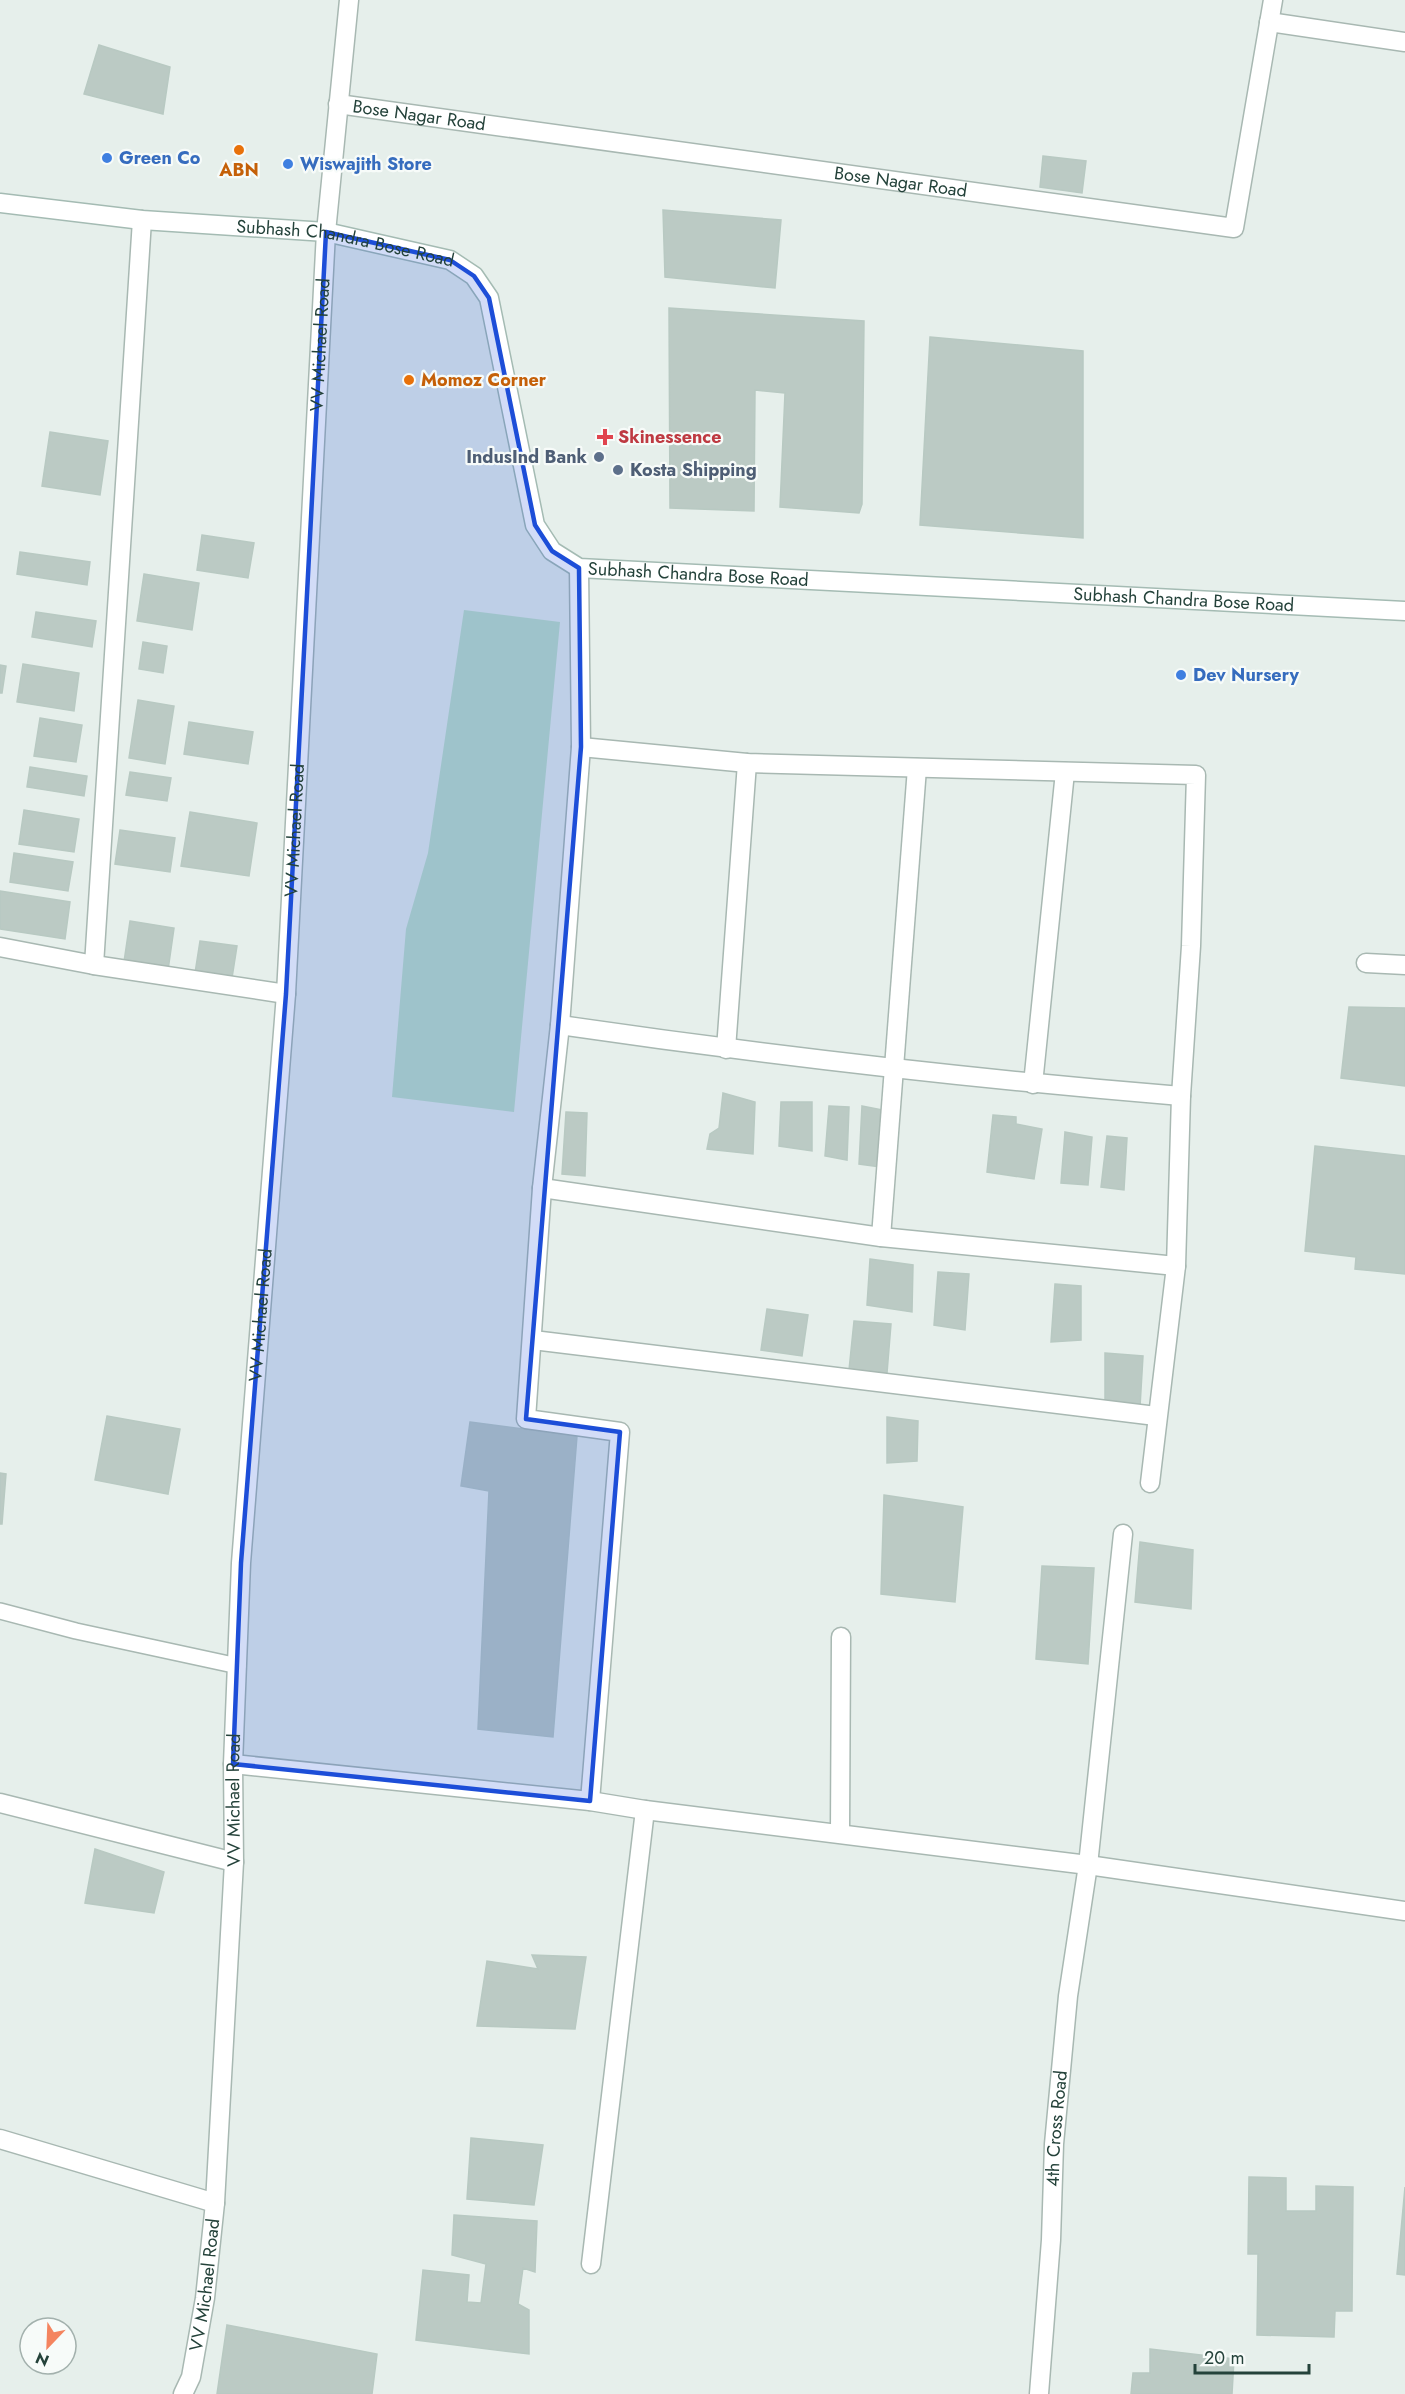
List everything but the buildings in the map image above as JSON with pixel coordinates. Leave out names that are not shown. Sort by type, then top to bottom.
[{"type":"street","name":"VV Michael Road","points":[[183,2394],[190,2377],[205,2298],[215,2203],[234,1862],[233,1764],[241,1563],[286,994],[326,232],[349,0]]},
{"type":"street","name":"Bose Nagar Road","points":[[338,104],[1234,228],[1273,0]]},
{"type":"street","points":[[1269,22],[1405,42]]},
{"type":"street","name":"Subhash Chandra Bose Road","points":[[0,203],[142,220],[326,232],[450,260],[474,276],[489,298],[535,525],[552,550],[579,568],[1405,611]]},
{"type":"street","points":[[94,964],[142,220]]},
{"type":"street","points":[[579,568],[580,747],[560,1025],[542,1188],[526,1419],[620,1432],[590,1801]]},
{"type":"street","points":[[1405,611],[1405,618]]},
{"type":"street","points":[[580,747],[747,763],[1196,775],[1191,946],[1181,1096],[1176,1266],[1156,1416],[1150,1483]]},
{"type":"street","points":[[726,1049],[747,763]]},
{"type":"street","points":[[881,1237],[917,768]]},
{"type":"street","points":[[1033,1084],[1065,772]]},
{"type":"street","points":[[0,947],[286,994]]},
{"type":"street","points":[[1366,963],[1405,965]]},
{"type":"street","points":[[560,1025],[726,1049],[895,1069],[1033,1084],[1181,1096]]},
{"type":"street","points":[[542,1188],[881,1237],[1176,1266]]},
{"type":"street","points":[[533,1340],[1156,1416]]},
{"type":"street","name":"4th Cross Road","points":[[1039,2394],[1051,2240],[1054,2144],[1068,1996],[1088,1865],[1123,1534]]},
{"type":"street","points":[[840,1833],[841,1637]]},
{"type":"street","points":[[233,1764],[590,1801],[645,1810],[1088,1865],[1405,1911]]},
{"type":"street","points":[[0,1803],[234,1862]]},
{"type":"street","points":[[591,2264],[645,1810]]},
{"type":"street","points":[[0,2139],[215,2203]]},
{"type":"lane","points":[[0,1611],[76,1631],[238,1666]]},
{"type":"highlighted area","points":[[326,232],[450,260],[474,276],[489,298],[535,525],[552,551],[579,568],[581,747],[526,1419],[620,1432],[590,1801],[233,1764],[241,1563],[286,994]]},
{"type":"green space","points":[[464,610],[560,622],[514,1112],[392,1097],[406,929],[428,853]]},
{"type":"place","name":"ABN","points":[[239,150]]},
{"type":"place","name":"Green Co","points":[[107,158]]},
{"type":"place","name":"Wiswajith Store","points":[[288,164]]},
{"type":"place","name":"Momoz Corner","points":[[409,380]]},
{"type":"place","name":"Skinessence","points":[[605,437]]},
{"type":"place","name":"IndusInd Bank","points":[[599,457]]},
{"type":"place","name":"Kosta Shipping","points":[[618,470]]},
{"type":"place","name":"Dev Nursery","points":[[1181,675]]}]
